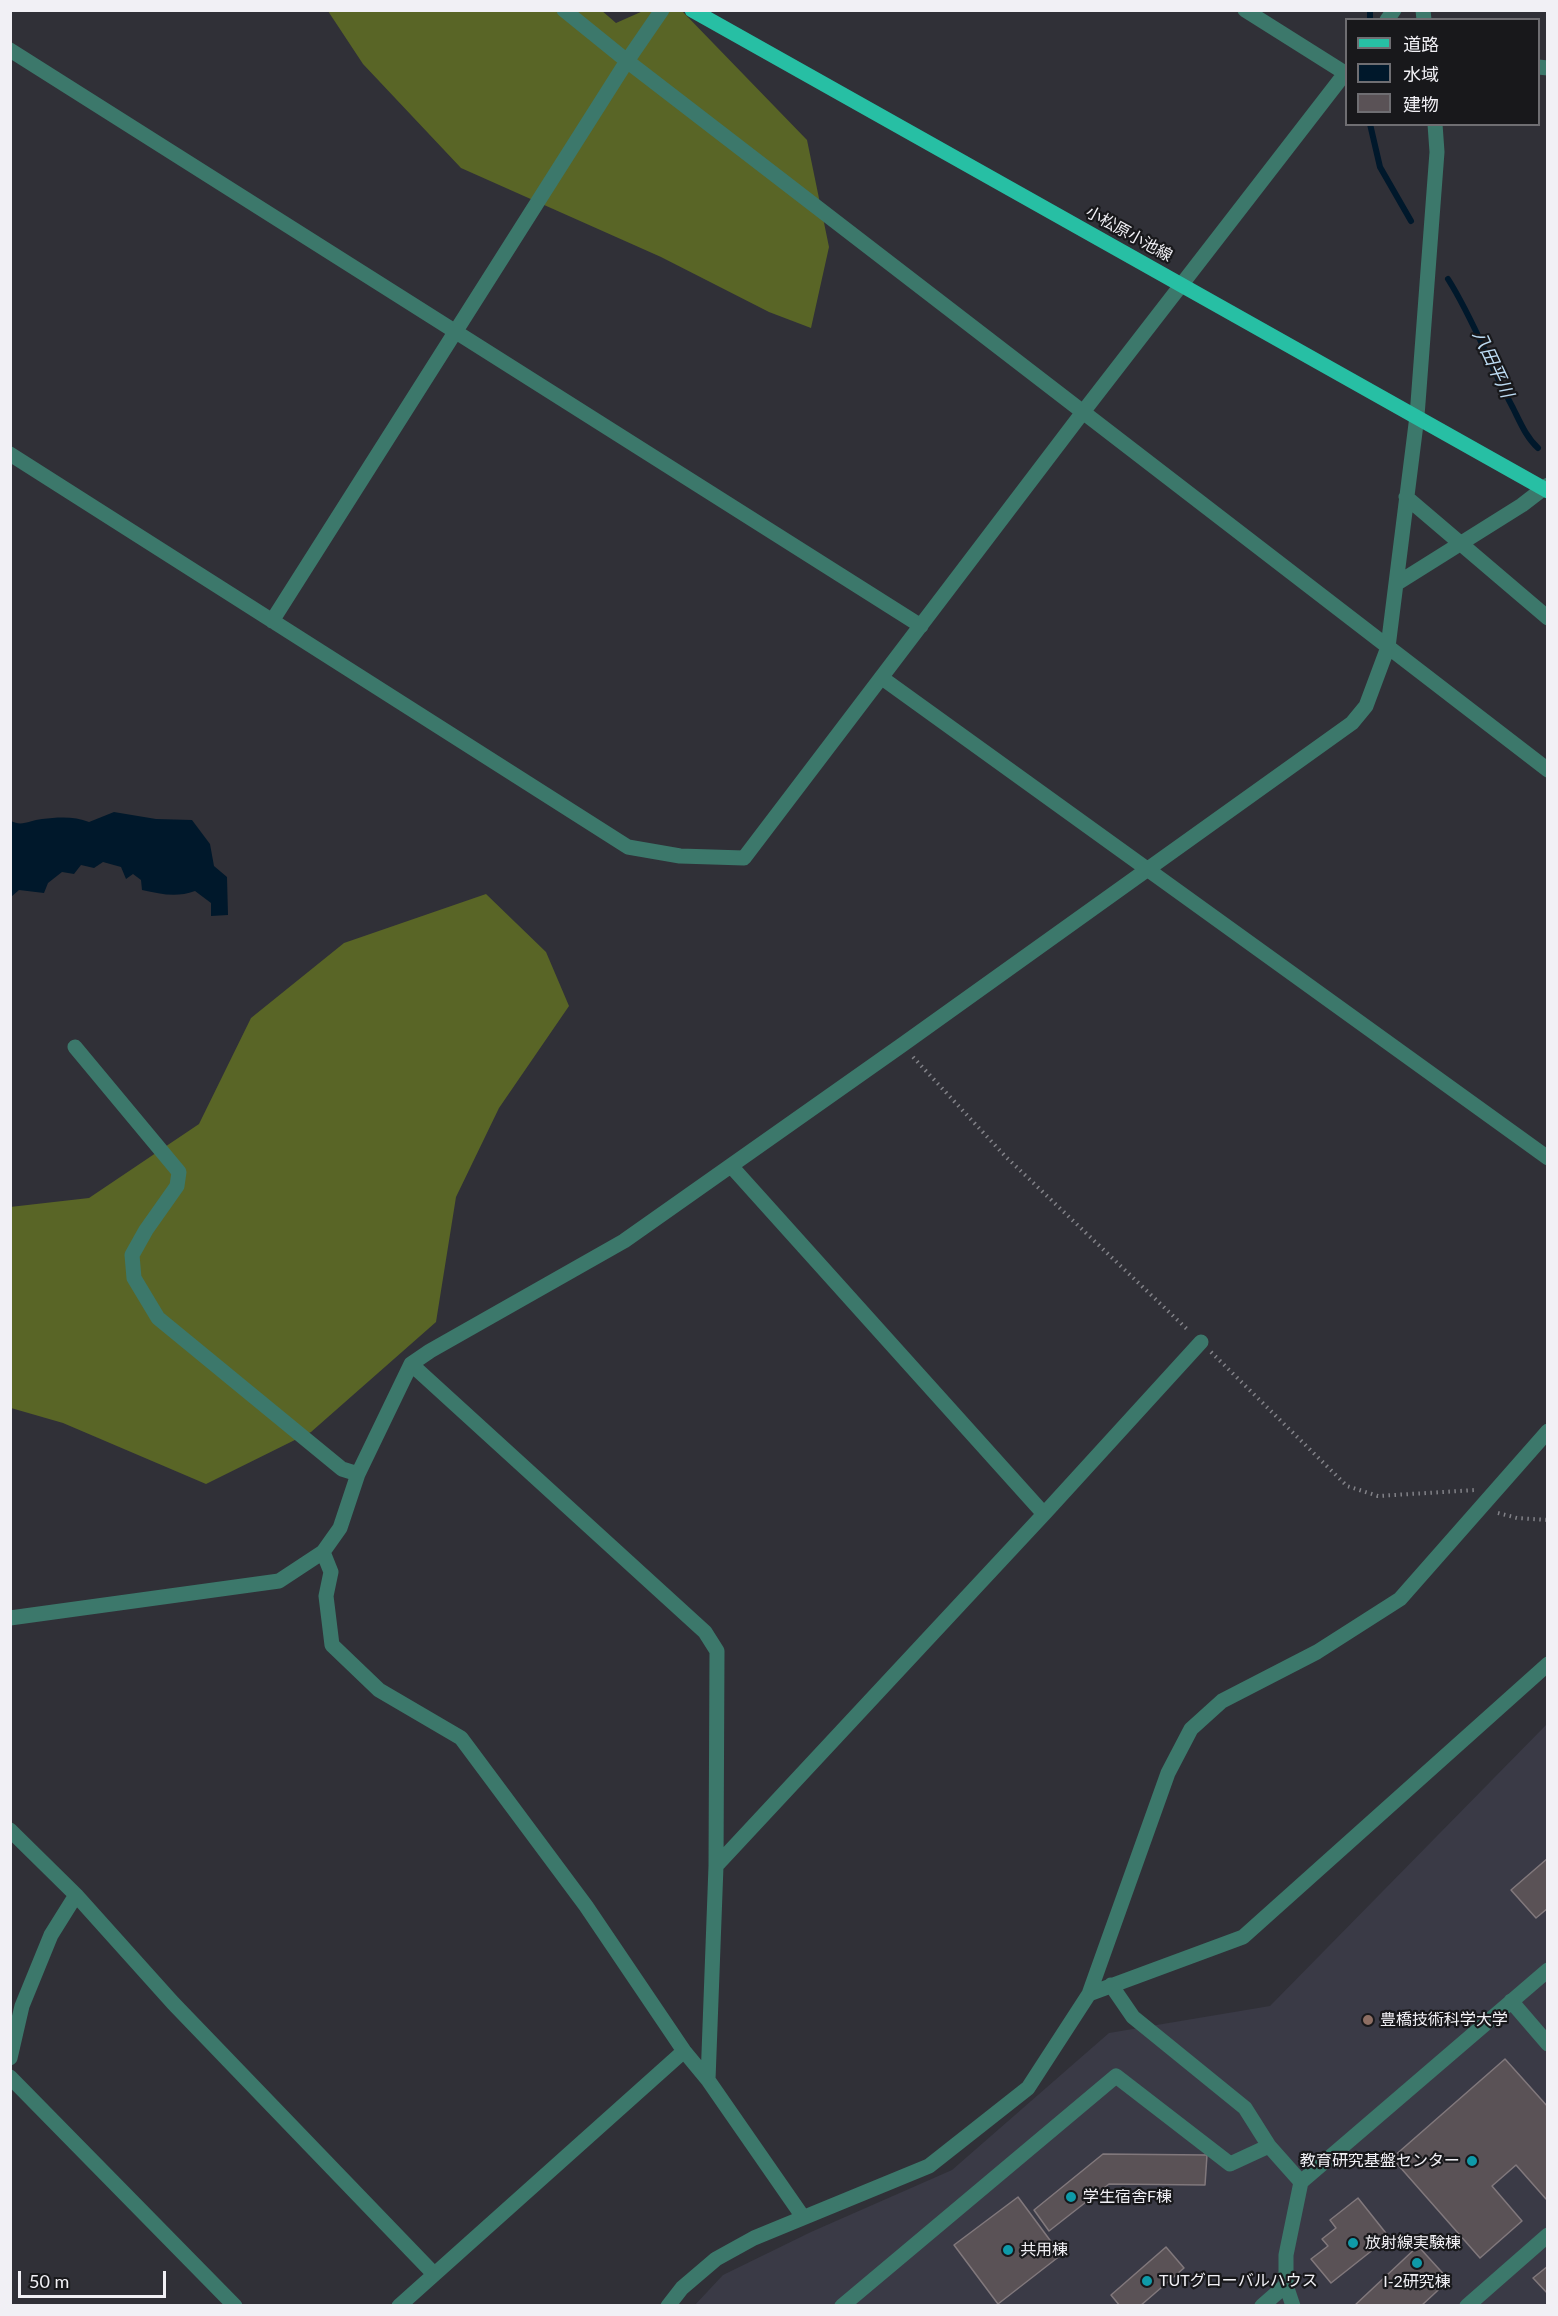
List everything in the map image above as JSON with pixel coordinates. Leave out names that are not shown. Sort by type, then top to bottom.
[{"type":"main road","name":"小松原小池線","points":[[692,10],[1546,488]]},
{"type":"street","points":[[564,10],[627,62],[1548,770]]},
{"type":"street","points":[[272,621],[662,10]]},
{"type":"street","points":[[1245,10],[1345,72]]},
{"type":"street","points":[[10,50],[921,626]]},
{"type":"street","points":[[10,454],[628,847],[680,855],[744,858],[1181,284],[1345,74]]},
{"type":"street","points":[[10,1618],[279,1581],[323,1552],[340,1528],[358,1474],[411,1364],[624,1241],[1352,723],[1366,706],[1388,647],[1417,416],[1437,152],[1435,126]]},
{"type":"street","points":[[1396,584],[1546,488]]},
{"type":"street","points":[[1406,497],[1548,618]]},
{"type":"street","points":[[882,678],[1548,1158]]},
{"type":"street","points":[[75,1047],[179,1172],[177,1186],[146,1230],[132,1255],[134,1278],[158,1318],[342,1469],[358,1474]]},
{"type":"street","points":[[731,1166],[1044,1514]]},
{"type":"street","points":[[716,1866],[1201,1342]]},
{"type":"street","points":[[411,1364],[705,1632],[717,1651],[716,1866],[708,2080]]},
{"type":"street","points":[[668,2306],[682,2288],[716,2259],[754,2238],[929,2166],[1028,2088],[1089,1994],[1168,1773],[1191,1729],[1222,1701],[1317,1652],[1400,1599],[1548,1431]]},
{"type":"street","points":[[323,1552],[331,1572],[326,1596],[332,1645],[379,1690],[461,1738],[586,1905],[684,2050],[708,2080],[802,2217]]},
{"type":"street","points":[[1089,1994],[1242,1937],[1548,1664]]},
{"type":"street","points":[[10,1830],[76,1895],[173,2003],[434,2274]]},
{"type":"street","points":[[10,2058],[26,1996],[51,1935],[76,1895]]},
{"type":"street","points":[[1293,2306],[1286,2284],[1286,2255],[1301,2182],[1548,1970]]},
{"type":"street","points":[[1111,1985],[1133,2018],[1245,2108],[1269,2145],[1301,2182]]},
{"type":"street","points":[[1511,2001],[1548,2044]]},
{"type":"street","points":[[399,2306],[684,2050]]},
{"type":"street","points":[[843,2306],[1116,2076],[1230,2164],[1269,2145]]},
{"type":"street","points":[[10,2077],[235,2306]]},
{"type":"street","points":[[1467,2306],[1548,2235]]},
{"type":"street","points":[[1262,2306],[1286,2284]]},
{"type":"path","points":[[902,1045],[1005,1156],[1201,1342],[1347,1485],[1378,1496],[1493,1491]]},
{"type":"path","points":[[1484,1503],[1495,1512],[1517,1518],[1548,1520]]},
{"type":"shaded area","name":"豊橋技術科学大学","points":[[1547,1724],[1547,2305],[694,2306],[723,2275],[811,2232],[952,2170],[1109,2033],[1270,2006]]},
{"type":"green space","points":[[601,10],[616,23],[643,11],[682,11],[807,140],[829,247],[811,328],[769,312],[661,257],[461,168],[363,64],[328,11]]},
{"type":"green space","points":[[486,894],[546,952],[569,1006],[499,1108],[456,1197],[436,1322],[311,1432],[206,1484],[63,1423],[11,1408],[10,1207],[89,1198],[199,1124],[251,1018],[344,943]]},
{"type":"water","points":[[114,812],[156,819],[192,820],[210,844],[214,866],[227,877],[228,915],[211,916],[211,903],[195,891],[175,895],[142,890],[141,880],[133,874],[126,879],[121,867],[103,862],[94,868],[81,865],[74,874],[62,872],[48,883],[44,893],[19,890],[11,897],[11,821],[22,823],[66,818],[89,822]]},
{"type":"building","points":[[1548,1858],[1548,1908],[1536,1918],[1511,1890]]},
{"type":"building","name":"教育研究基盤センター","points":[[1505,2059],[1548,2107],[1548,2197],[1546,2199],[1516,2165],[1492,2186],[1522,2221],[1480,2258],[1392,2158]]},
{"type":"building","name":"学生宿舎F棟","points":[[1103,2154],[1207,2155],[1205,2185],[1109,2184],[1049,2231],[1034,2210]]},
{"type":"building","name":"共用棟","points":[[1018,2197],[1061,2255],[998,2304],[954,2245]]},
{"type":"building","name":"放射線実験棟","points":[[1358,2198],[1389,2237],[1331,2283],[1311,2259],[1328,2246],[1322,2239],[1336,2228],[1330,2220]]},
{"type":"building","name":"I-2研究棟","points":[[1418,2246],[1449,2280],[1421,2306],[1354,2306]]},
{"type":"building","name":"TUTグローバルハウス","points":[[1166,2247],[1184,2268],[1140,2306],[1120,2306],[1111,2295]]},
{"type":"building","points":[[1548,2266],[1548,2294],[1533,2278]]},
{"type":"waterway","name":"八田平川","points":[[1370,10],[1370,18]]},
{"type":"waterway","name":"八田平川","points":[[1370,126],[1380,167],[1411,221]]},
{"type":"waterway","name":"八田平川","points":[[1448,279],[1521,424],[1538,448]]},
{"type":"place","name":"豊橋技術科学大学","points":[[1368,2020]]},
{"type":"place","name":"教育研究基盤センター","points":[[1472,2161]]},
{"type":"place","name":"学生宿舎F棟","points":[[1071,2197]]},
{"type":"place","name":"放射線実験棟","points":[[1353,2243]]},
{"type":"place","name":"共用棟","points":[[1008,2250]]},
{"type":"place","name":"I-2研究棟","points":[[1417,2263]]},
{"type":"place","name":"TUTグローバルハウス","points":[[1147,2281]]}]
